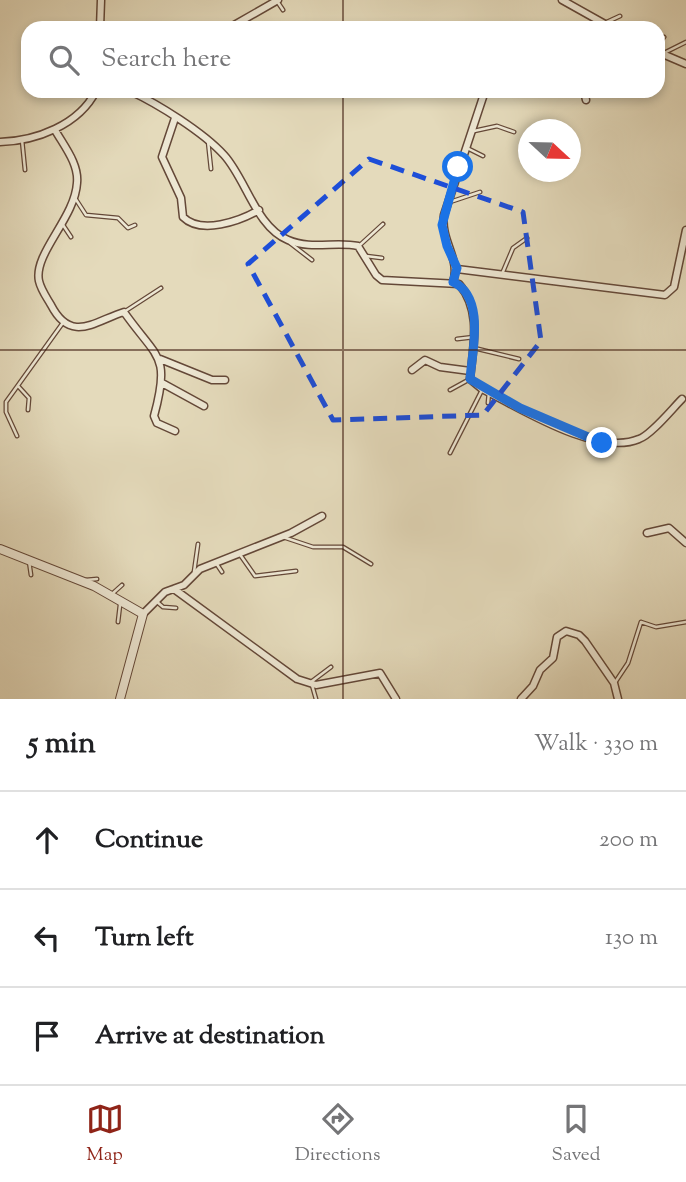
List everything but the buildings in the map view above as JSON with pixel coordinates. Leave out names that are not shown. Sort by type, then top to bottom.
[{"type":"street","points":[[100,21],[101,0]]},
{"type":"street","points":[[562,0],[599,21]]},
{"type":"street","points":[[241,21],[274,1]]},
{"type":"street","points":[[665,55],[686,64]]},
{"type":"street","points":[[0,142],[55,130],[73,117],[90,98]]},
{"type":"street","points":[[143,98],[176,118],[226,156],[259,210],[276,232],[290,241],[358,246],[376,275],[383,280],[421,284],[453,282],[462,288],[471,306],[474,337],[470,379],[485,391],[580,435],[605,443],[641,439],[682,399]]},
{"type":"street","points":[[453,282],[457,269],[443,231],[447,203],[482,98]]},
{"type":"street","points":[[176,118],[162,158],[181,198],[183,217],[193,224],[213,225],[242,219],[259,210]]},
{"type":"street","points":[[55,130],[76,169],[75,198],[63,225],[43,257],[38,279],[57,317],[63,322],[88,327],[124,312],[160,359],[212,380],[225,380]]},
{"type":"street","points":[[457,269],[668,295],[674,287],[686,230]]},
{"type":"street","points":[[160,359],[162,383],[154,416],[158,423],[175,430]]},
{"type":"street","points":[[412,370],[425,360],[437,366],[470,371]]},
{"type":"street","points":[[162,383],[204,406]]},
{"type":"street","points":[[120,699],[143,614],[156,601],[184,585],[194,574],[215,563],[322,516]]},
{"type":"street","points":[[647,533],[669,528],[686,543]]},
{"type":"street","points":[[0,549],[84,582],[143,614]]},
{"type":"street","points":[[174,589],[290,675],[310,684],[380,673],[396,699]]},
{"type":"street","points":[[521,699],[533,686],[540,670],[553,658],[557,637],[566,631],[579,635],[614,682],[618,699]]},
{"type":"lane","points":[[274,1],[283,10]]},
{"type":"lane","points":[[610,21],[620,16]]},
{"type":"lane","points":[[665,51],[686,42]]},
{"type":"lane","points":[[470,132],[497,126],[514,132]]},
{"type":"lane","points":[[22,139],[25,170]]},
{"type":"lane","points":[[208,141],[211,169]]},
{"type":"lane","points":[[464,147],[482,156]]},
{"type":"lane","points":[[447,203],[480,192]]},
{"type":"lane","points":[[75,198],[82,211],[91,217],[118,218],[128,228],[135,225]]},
{"type":"lane","points":[[358,246],[383,224]]},
{"type":"lane","points":[[63,225],[71,237]]},
{"type":"lane","points":[[502,275],[513,248],[527,239]]},
{"type":"lane","points":[[290,241],[312,260]]},
{"type":"lane","points":[[366,256],[382,258]]},
{"type":"lane","points":[[124,312],[162,288]]},
{"type":"lane","points":[[16,436],[5,406],[63,322]]},
{"type":"lane","points":[[457,339],[474,337]]},
{"type":"lane","points":[[474,348],[519,359]]},
{"type":"lane","points":[[450,390],[470,379]]},
{"type":"lane","points":[[18,386],[29,398],[28,410]]},
{"type":"lane","points":[[485,391],[488,403]]},
{"type":"lane","points":[[450,453],[485,391]]},
{"type":"lane","points":[[280,536],[313,547],[343,547],[371,564]]},
{"type":"lane","points":[[194,574],[198,544]]},
{"type":"lane","points":[[239,553],[255,576],[296,571]]},
{"type":"lane","points":[[29,559],[31,575]]},
{"type":"lane","points":[[215,563],[222,572]]},
{"type":"lane","points":[[84,582],[97,579]]},
{"type":"lane","points":[[110,596],[122,585]]},
{"type":"lane","points":[[156,601],[163,607],[176,608]]},
{"type":"lane","points":[[118,622],[121,602]]},
{"type":"lane","points":[[614,682],[628,663],[641,622],[656,627],[686,622]]},
{"type":"lane","points":[[316,699],[310,684],[331,667]]},
{"type":"highlighted area","points":[[369,159],[523,212],[541,341],[483,415],[333,420],[248,264]]},
{"type":"route","points":[[458,167],[442,225],[447,246],[457,268],[453,282],[462,288],[471,306],[474,320],[470,379],[482,389],[520,408],[602,443]]}]
